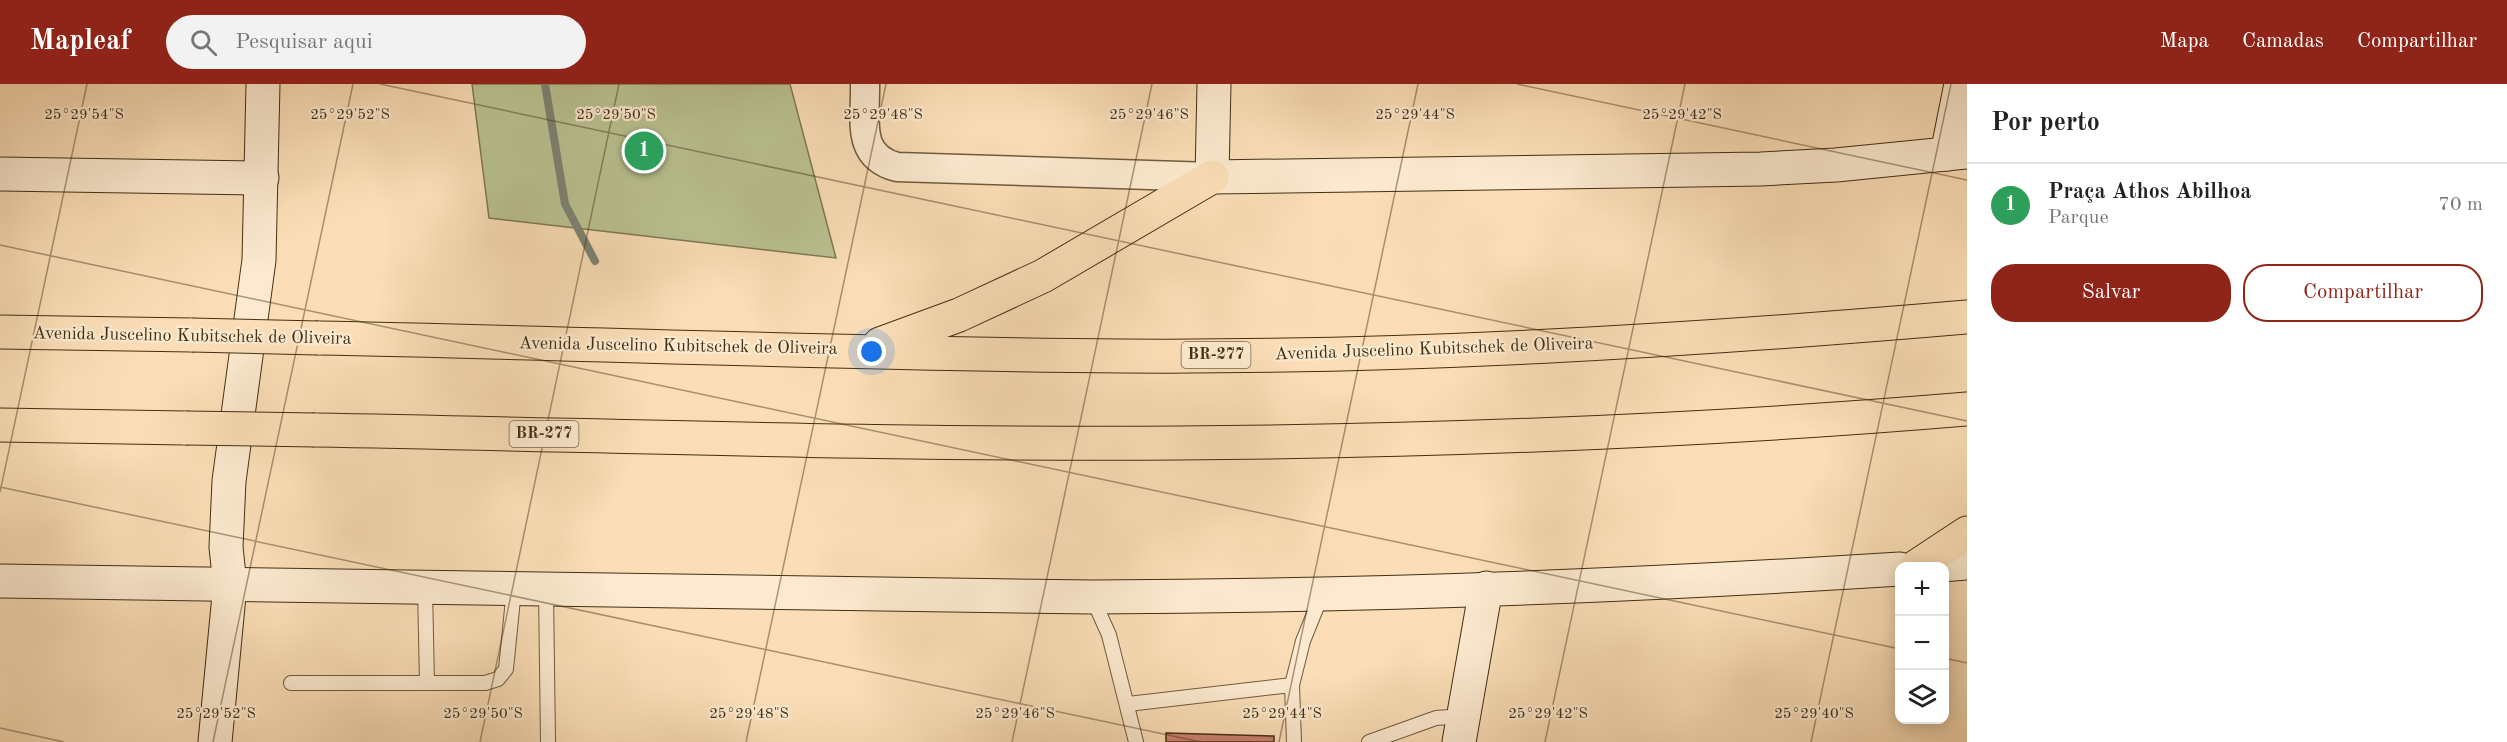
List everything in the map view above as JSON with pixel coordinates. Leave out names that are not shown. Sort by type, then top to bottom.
[{"type":"highway","points":[[861,351],[959,315],[1013,291],[1212,177]]},
{"type":"highway","name":"Avenida Juscelino Kubitschek de Oliveira","points":[[0,332],[1124,356],[1271,355],[1598,343],[1967,317]]},
{"type":"highway","name":"BR-277","points":[[0,425],[1176,443],[1556,433],[1753,424],[1967,409]]},
{"type":"highway","points":[[1924,562],[1967,533]]},
{"type":"main road","points":[[214,742],[230,585],[226,516],[259,260],[263,84]]},
{"type":"main road","points":[[1214,84],[1212,177],[1676,172],[1836,165],[1957,153],[1961,84]]},
{"type":"main road","points":[[0,174],[262,178]]},
{"type":"main road","points":[[1949,565],[1967,563]]},
{"type":"main road","points":[[0,581],[1092,597],[1322,594],[1895,569]]},
{"type":"main road","points":[[1461,729],[1485,588]]},
{"type":"street","points":[[865,84],[866,142],[876,160],[897,167],[1212,177]]},
{"type":"lane","points":[[425,588],[427,683]]},
{"type":"lane","points":[[291,683],[485,683],[498,679],[506,669],[514,589]]},
{"type":"lane","points":[[546,590],[548,742]]},
{"type":"lane","points":[[1294,742],[1292,685],[1303,641],[1322,594]]},
{"type":"lane","points":[[1092,597],[1109,635],[1136,742]]},
{"type":"lane","points":[[1128,704],[1292,685]]},
{"type":"lane","points":[[1369,742],[1436,718],[1461,729]]},
{"type":"green space","points":[[472,84],[790,84],[836,258],[489,218]]},
{"type":"building","points":[[1166,733],[1274,736],[1274,742],[1166,742]]},
{"type":"waterway","points":[[545,84],[565,204],[595,261]]},
{"type":"place","name":"Praça Athos Abilhoa","points":[[644,151]]}]
